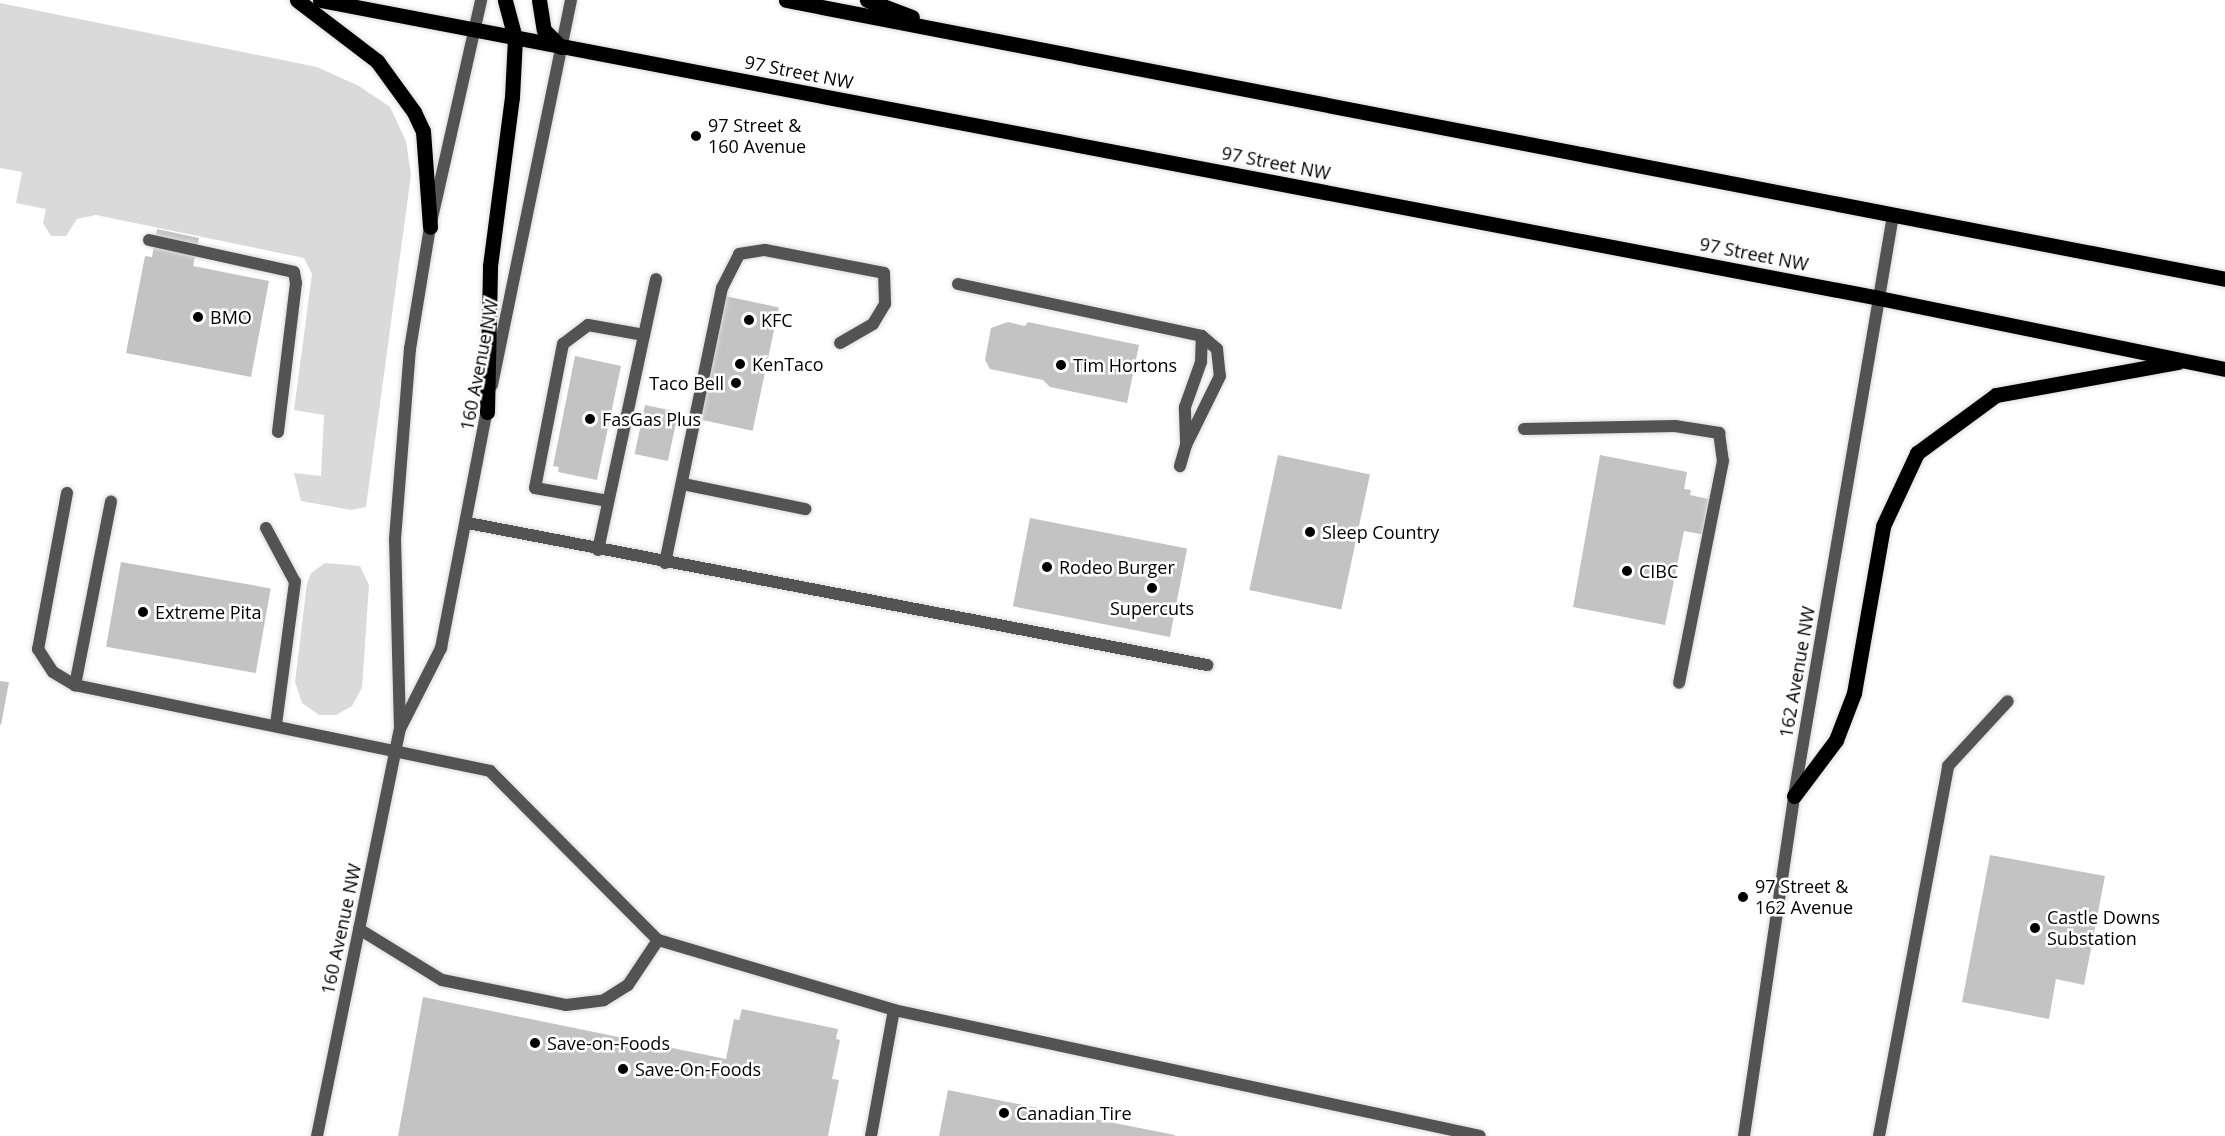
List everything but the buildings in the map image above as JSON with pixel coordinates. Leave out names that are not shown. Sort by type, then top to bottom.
[{"type":"main road","points":[[297,0],[377,61],[414,112],[423,131],[430,227]]},
{"type":"main road","name":"97 Street NW","points":[[320,0],[1879,298],[2225,369]]},
{"type":"main road","points":[[487,412],[490,266],[510,130],[515,38],[505,0]]},
{"type":"main road","points":[[539,0],[544,30],[561,47]]},
{"type":"main road","points":[[786,0],[2225,279]]},
{"type":"main road","points":[[867,0],[951,32]]},
{"type":"main road","points":[[1794,796],[1836,740],[1854,693],[1883,526],[1917,453],[1996,395],[2186,361]]},
{"type":"street","name":"160 Avenue NW","points":[[317,1136],[400,728],[395,539],[410,349],[430,227],[480,0]]},
{"type":"street","name":"160 Avenue NW","points":[[400,728],[441,648],[468,523],[487,412],[571,0]]},
{"type":"street","name":"162 Avenue NW","points":[[1744,1136],[1794,796],[1893,215]]},
{"type":"street","points":[[149,240],[294,272],[296,283],[278,432]]},
{"type":"street","points":[[665,563],[722,288],[739,254],[765,250],[884,273],[885,304],[873,324],[840,343]]},
{"type":"street","points":[[598,550],[656,279]]},
{"type":"street","points":[[958,284],[1202,336],[1217,349],[1220,376],[1186,445],[1180,466]]},
{"type":"street","points":[[608,501],[536,488],[563,344],[588,326],[644,335]]},
{"type":"street","points":[[1186,445],[1185,407],[1201,362],[1202,336]]},
{"type":"street","points":[[1524,429],[1675,426],[1719,433],[1723,461],[1679,683]]},
{"type":"street","points":[[683,484],[805,509]]},
{"type":"street","points":[[67,493],[38,649],[53,672],[75,684],[490,771],[658,940],[894,1010],[1480,1136]]},
{"type":"street","points":[[75,684],[111,501]]},
{"type":"street","points":[[468,523],[665,563],[1207,666]]},
{"type":"street","points":[[266,528],[295,582],[276,725]]},
{"type":"street","points":[[1879,1136],[1948,766],[2008,700]]},
{"type":"street","points":[[359,929],[442,980],[566,1005],[604,1000],[628,985],[658,940]]},
{"type":"street","points":[[871,1136],[894,1010]]},
{"type":"shaded area","points":[[0,3],[317,67],[359,86],[390,107],[406,141],[411,175],[366,507],[351,510],[301,501],[294,473],[321,476],[324,415],[294,410],[312,274],[304,258],[96,215],[77,219],[66,236],[51,236],[43,223],[46,209],[16,203],[22,172],[0,168]]},
{"type":"shaded area","points":[[325,563],[360,566],[369,585],[362,688],[352,706],[336,715],[319,715],[302,703],[295,682],[307,583],[311,573]]},
{"type":"place","name":"97 Street & 160 Avenue","points":[[696,136]]},
{"type":"place","name":"BMO","points":[[198,317]]},
{"type":"place","name":"KFC","points":[[749,320]]},
{"type":"place","name":"KenTaco","points":[[740,364]]},
{"type":"place","name":"Tim Hortons","points":[[1061,365]]},
{"type":"place","name":"Taco Bell","points":[[736,383]]},
{"type":"place","name":"FasGas Plus","points":[[590,419]]},
{"type":"place","name":"Sleep Country","points":[[1310,532]]},
{"type":"place","name":"Rodeo Burger","points":[[1047,567]]},
{"type":"place","name":"CIBC","points":[[1627,571]]},
{"type":"place","name":"Supercuts","points":[[1152,588]]},
{"type":"place","name":"Extreme Pita","points":[[143,612]]},
{"type":"place","name":"97 Street & 162 Avenue","points":[[1743,897]]},
{"type":"place","name":"Castle Downs Substation","points":[[2035,928]]},
{"type":"place","name":"Save-on-Foods","points":[[535,1043]]},
{"type":"place","name":"Save-On-Foods","points":[[623,1069]]},
{"type":"place","name":"Canadian Tire","points":[[1004,1113]]}]
